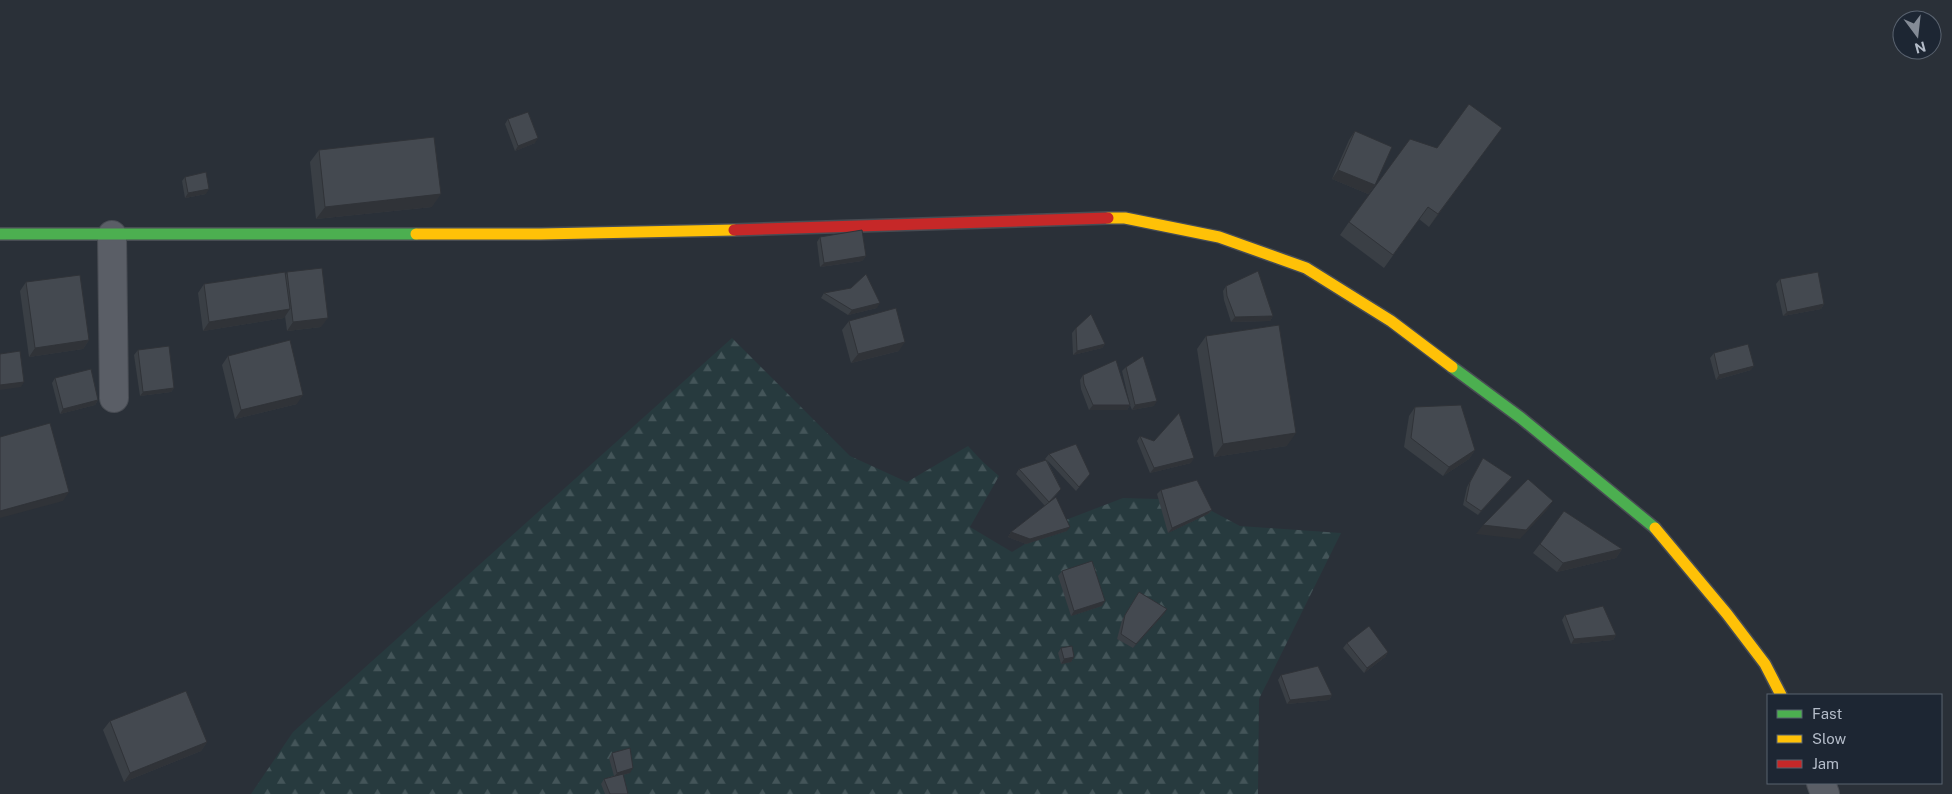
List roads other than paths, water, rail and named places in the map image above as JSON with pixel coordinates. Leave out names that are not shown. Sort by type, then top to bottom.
[{"type":"street","points":[[0,234],[550,234],[1124,218],[1219,237],[1306,268],[1391,321],[1521,418],[1645,518],[1728,614],[1765,664],[1780,694]]},
{"type":"street","points":[[112,235],[114,398]]}]
